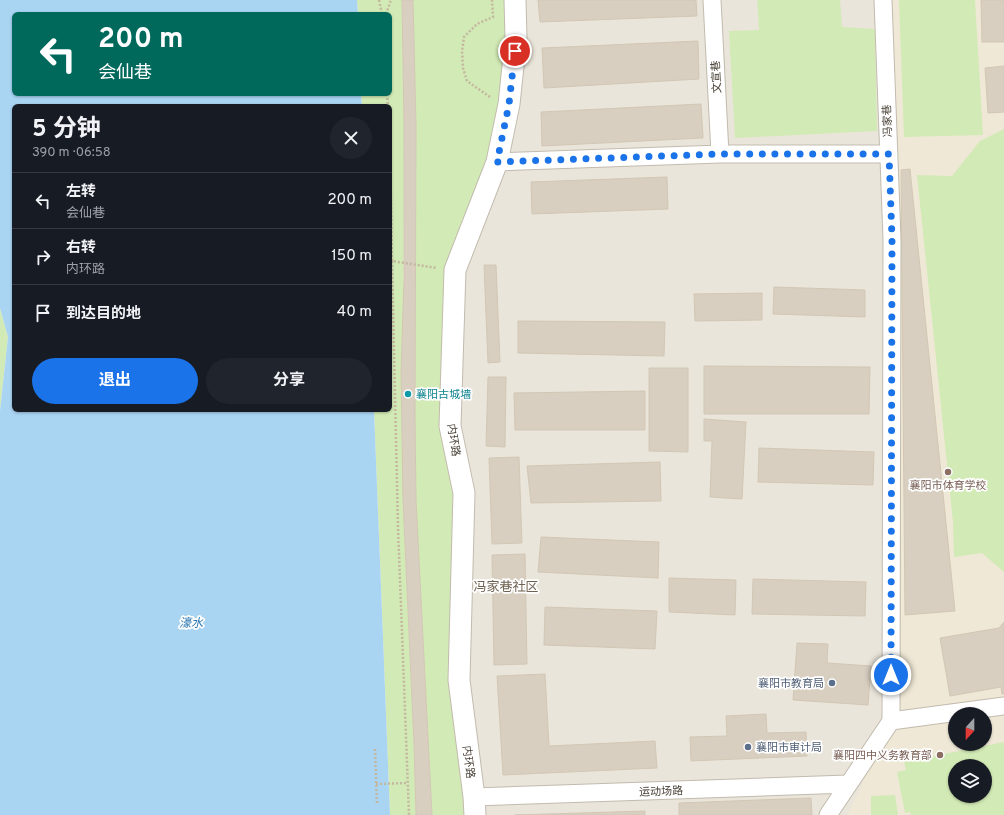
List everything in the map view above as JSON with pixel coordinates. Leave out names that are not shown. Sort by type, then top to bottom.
[{"type":"street","name":"内环路","points":[[474,806],[459,680],[464,493],[450,426],[455,270],[497,162],[509,104],[516,38],[515,0]]},
{"type":"street","name":"文宣巷","points":[[712,0],[720,154]]},
{"type":"street","name":"冯家巷","points":[[883,0],[892,239],[891,721]]},
{"type":"street","points":[[497,162],[720,154],[889,154]]},
{"type":"street","points":[[828,815],[891,721],[1004,706]]},
{"type":"street","name":"运动场路","points":[[474,806],[848,784]]},
{"type":"path","points":[[379,0],[382,12]]},
{"type":"path","points":[[387,12],[391,0]]},
{"type":"path","points":[[492,0],[493,17],[477,24],[464,37],[462,52],[463,68],[467,81],[494,100],[509,104]]},
{"type":"path","points":[[409,815],[398,528],[392,262],[455,270]]},
{"type":"path","points":[[375,749],[377,804]]},
{"type":"path","points":[[376,784],[408,783]]},
{"type":"shaded area","points":[[413,0],[1004,0],[1004,815],[475,815],[414,61]]},
{"type":"shaded area","name":"襄阳市体育学校","points":[[883,0],[1004,0],[1004,815],[848,815],[891,721]]},
{"type":"green space","points":[[357,0],[402,0],[404,125],[403,500],[416,815],[390,815],[374,412],[392,412],[392,104],[362,104],[361,96],[392,96],[392,12],[358,12]]},
{"type":"green space","points":[[413,0],[515,0],[509,104],[455,270],[450,426],[464,493],[459,680],[475,815],[432,815],[416,500],[416,125]]},
{"type":"green space","points":[[757,0],[840,0],[842,27],[875,29],[877,131],[735,138],[729,31],[759,30]]},
{"type":"green space","points":[[899,0],[975,0],[983,135],[904,137]]},
{"type":"green space","points":[[1004,129],[1004,572],[982,553],[954,557],[953,522],[917,175],[952,176],[980,141]]},
{"type":"green space","points":[[0,308],[8,337],[0,411]]},
{"type":"green space","points":[[1004,742],[1004,815],[911,815],[910,812],[905,813],[897,772],[906,770],[904,762],[959,751],[992,751],[992,744]]},
{"type":"green space","points":[[895,795],[898,815],[871,815],[871,796]]},
{"type":"water","name":"濠水","points":[[0,0],[357,0],[358,12],[12,12],[12,96],[361,96],[362,104],[12,104],[12,412],[374,412],[390,815],[0,815],[0,411],[8,337],[0,308]]},
{"type":"building","name":"襄阳古城墙","points":[[402,0],[413,0],[416,125],[416,500],[432,815],[416,815],[403,500],[401,371],[404,280],[404,125]]},
{"type":"building","points":[[538,0],[696,0],[697,16],[540,22]]},
{"type":"building","points":[[981,0],[1004,0],[1004,42],[982,42]]},
{"type":"building","points":[[698,41],[699,79],[544,88],[542,48]]},
{"type":"building","points":[[1004,66],[1004,112],[988,113],[985,68]]},
{"type":"building","points":[[701,104],[703,138],[542,146],[541,112]]},
{"type":"building","points":[[910,169],[955,611],[905,615],[901,170]]},
{"type":"building","points":[[667,177],[668,209],[532,214],[531,182]]},
{"type":"building","points":[[484,265],[496,265],[500,362],[488,363]]},
{"type":"building","points":[[774,287],[865,290],[865,317],[773,314]]},
{"type":"building","points":[[762,293],[762,320],[695,321],[694,294]]},
{"type":"building","points":[[518,321],[665,322],[664,356],[518,353]]},
{"type":"building","points":[[704,366],[870,367],[869,414],[704,414]]},
{"type":"building","points":[[649,368],[688,368],[688,452],[649,451]]},
{"type":"building","points":[[488,377],[506,377],[505,447],[486,446]]},
{"type":"building","points":[[645,391],[645,430],[515,430],[514,393]]},
{"type":"building","points":[[704,419],[746,422],[742,499],[710,497],[712,441],[704,441]]},
{"type":"building","points":[[759,448],[874,452],[873,485],[758,482]]},
{"type":"building","points":[[519,457],[522,543],[492,544],[489,458]]},
{"type":"building","points":[[660,462],[661,501],[531,503],[527,466]]},
{"type":"building","points":[[541,537],[659,542],[658,578],[538,572]]},
{"type":"building","points":[[525,554],[527,664],[494,665],[492,555]]},
{"type":"building","points":[[669,578],[736,580],[735,615],[669,612]]},
{"type":"building","points":[[753,579],[866,582],[865,616],[752,614]]},
{"type":"building","points":[[545,607],[657,611],[655,649],[544,645]]},
{"type":"building","points":[[1004,622],[1004,694],[1002,694],[1001,687],[950,696],[940,638],[999,628]]},
{"type":"building","name":"襄阳市教育局","points":[[797,643],[828,644],[827,663],[871,666],[868,705],[793,700]]},
{"type":"building","points":[[545,674],[549,746],[655,741],[657,768],[503,775],[497,676]]},
{"type":"building","name":"襄阳市审计局","points":[[766,714],[767,733],[806,732],[807,756],[691,761],[690,737],[727,736],[726,716]]},
{"type":"building","points":[[811,798],[812,815],[679,815],[679,803]]},
{"type":"building","points":[[645,811],[645,815],[515,815]]},
{"type":"place","name":"襄阳古城墙","points":[[408,394]]},
{"type":"place","name":"襄阳市体育学校","points":[[948,472]]},
{"type":"place","name":"襄阳市教育局","points":[[832,683]]},
{"type":"place","name":"襄阳市审计局","points":[[748,747]]},
{"type":"place","name":"襄阳四中义务教育部","points":[[940,755]]},
{"type":"district","name":"冯家巷社区","points":[[506,586]]},
{"type":"route","points":[[515,51],[509,104],[497,162],[720,154],[889,154],[892,239],[891,675]]}]
